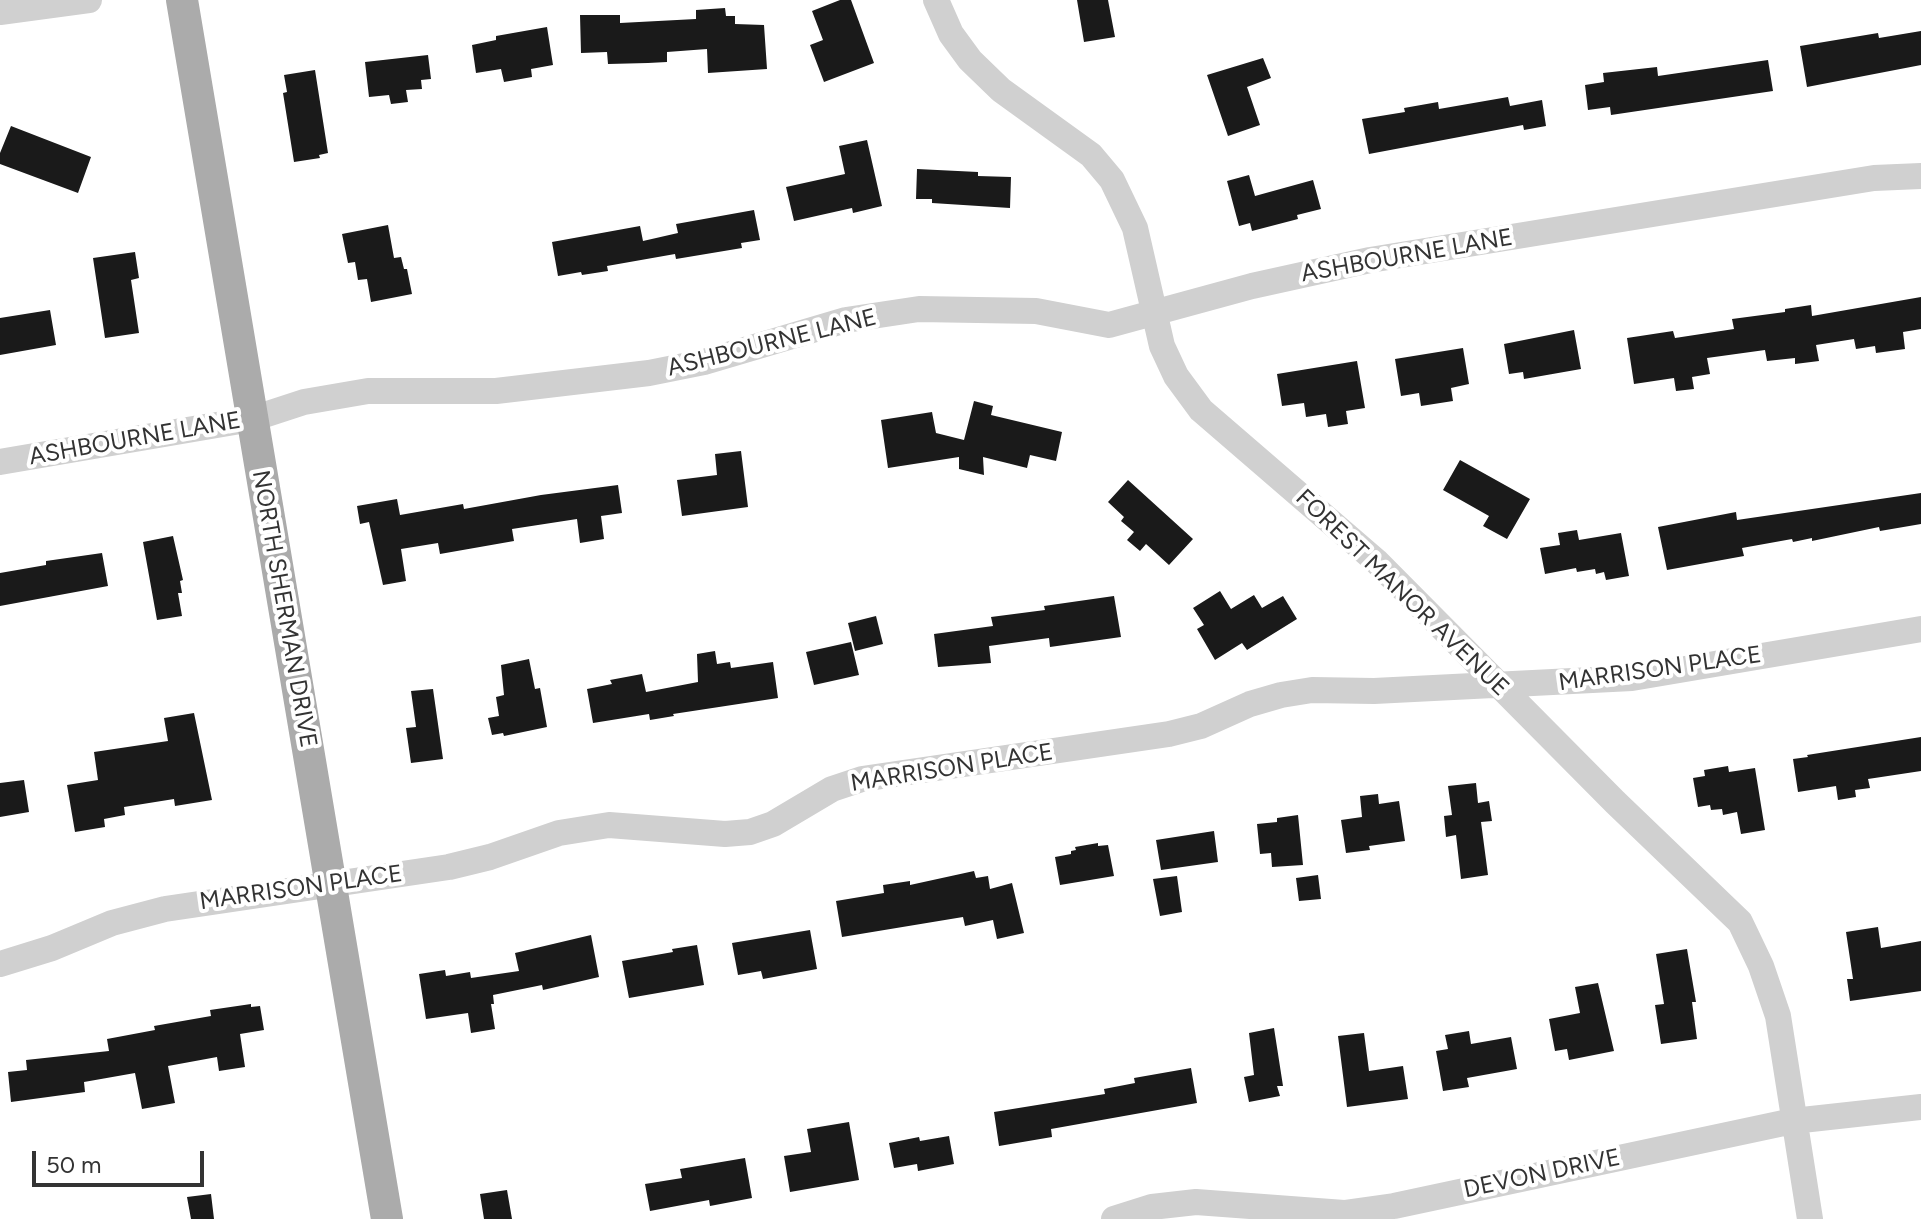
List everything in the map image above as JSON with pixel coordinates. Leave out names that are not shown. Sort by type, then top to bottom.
[{"type":"main road","name":"NORTH SHERMAN DRIVE","points":[[182,0],[387,1219]]},
{"type":"street","points":[[0,12],[89,0]]},
{"type":"street","name":"FOREST MANOR AVENUE","points":[[936,0],[951,34],[970,60],[1001,90],[1075,141],[1112,180],[1135,228],[1153,313],[1171,366],[1201,410],[1376,561],[1740,922],[1761,966],[1778,1016],[1810,1219]]},
{"type":"street","name":"ASHBOURNE LANE","points":[[0,462],[252,419],[304,402],[368,391],[496,391],[649,373],[704,362],[846,320],[919,309],[1036,311],[1109,325],[1252,286],[1370,260],[1874,178],[1921,176]]},
{"type":"street","name":"MARRISON PLACE","points":[[0,964],[52,948],[112,923],[165,909],[449,867],[490,857],[559,833],[609,825],[725,834],[750,832],[773,824],[832,789],[862,779],[1169,734],[1201,726],[1250,704],[1281,695],[1312,690],[1374,691],[1632,678],[1921,629]]},
{"type":"street","name":"DEVON DRIVE","points":[[1114,1219],[1152,1207],[1196,1202],[1344,1213],[1394,1206],[1793,1121],[1921,1107]]},
{"type":"building","points":[[840,0],[851,0],[874,63],[824,82],[810,45],[823,40],[812,11]]},
{"type":"building","points":[[1077,0],[1108,0],[1115,37],[1084,42]]},
{"type":"building","points":[[725,8],[726,16],[735,16],[735,24],[764,25],[767,69],[708,73],[707,49],[667,52],[667,62],[648,63],[608,64],[607,52],[581,53],[580,15],[620,15],[620,23],[696,19],[696,10]]},
{"type":"building","points":[[547,27],[553,65],[531,69],[532,77],[504,82],[501,69],[476,73],[472,45],[496,40],[496,36]]},
{"type":"building","points":[[1921,31],[1921,65],[1807,87],[1800,46],[1878,33],[1879,38]]},
{"type":"building","points":[[428,55],[431,79],[421,80],[422,89],[406,90],[408,102],[391,104],[389,95],[369,97],[365,62]]},
{"type":"building","points":[[1263,58],[1271,78],[1247,87],[1260,125],[1228,136],[1207,75]]},
{"type":"building","points":[[1768,60],[1773,91],[1611,115],[1610,107],[1588,110],[1585,85],[1604,82],[1603,73],[1657,67],[1658,76]]},
{"type":"building","points":[[315,70],[328,153],[319,155],[320,158],[294,162],[283,93],[287,92],[284,75]]},
{"type":"building","points":[[1508,97],[1510,106],[1542,100],[1546,126],[1524,130],[1523,125],[1369,154],[1362,119],[1405,112],[1404,108],[1438,102],[1439,109]]},
{"type":"building","points":[[11,126],[91,157],[78,193],[0,164],[0,153]]},
{"type":"building","points":[[867,140],[882,206],[853,213],[852,208],[794,221],[786,187],[845,174],[839,146]]},
{"type":"building","points":[[917,169],[1011,177],[1010,208],[932,203],[932,199],[916,199]]},
{"type":"building","points":[[1249,175],[1255,196],[1313,180],[1321,209],[1297,215],[1298,219],[1252,231],[1250,223],[1239,226],[1227,181]]},
{"type":"building","points":[[754,210],[760,240],[741,243],[742,248],[676,259],[675,254],[607,266],[608,271],[558,276],[552,242],[640,226],[643,241],[678,233],[676,224]]},
{"type":"building","points":[[388,225],[394,258],[401,257],[404,269],[407,269],[412,294],[371,302],[367,279],[358,280],[355,262],[348,263],[342,234]]},
{"type":"building","points":[[135,252],[139,278],[131,280],[139,333],[105,338],[93,258]]},
{"type":"building","points":[[1921,297],[1921,329],[1903,332],[1905,349],[1876,353],[1875,346],[1856,349],[1854,339],[1816,345],[1819,361],[1795,364],[1795,358],[1767,361],[1765,350],[1707,358],[1710,374],[1692,377],[1694,389],[1676,391],[1674,378],[1634,384],[1627,338],[1673,331],[1675,338],[1734,329],[1732,319],[1811,305],[1812,316]]},
{"type":"building","points":[[50,310],[56,345],[0,355],[0,318]]},
{"type":"building","points":[[1574,330],[1581,369],[1524,379],[1523,372],[1509,374],[1504,344]]},
{"type":"building","points":[[1463,348],[1469,384],[1451,388],[1453,401],[1421,406],[1419,393],[1401,396],[1395,359]]},
{"type":"building","points":[[1357,361],[1365,408],[1346,411],[1348,424],[1328,427],[1326,414],[1306,417],[1304,403],[1282,406],[1277,374]]},
{"type":"building","points":[[974,401],[993,406],[991,415],[1062,432],[1056,461],[1030,455],[1027,468],[983,457],[984,475],[959,469],[959,457],[888,468],[881,420],[932,412],[936,433],[964,440]]},
{"type":"building","points":[[741,451],[748,507],[682,516],[677,480],[717,475],[715,454]]},
{"type":"building","points":[[1460,460],[1530,499],[1507,539],[1483,526],[1489,516],[1443,490]]},
{"type":"building","points":[[1128,480],[1193,539],[1169,565],[1146,544],[1140,551],[1127,540],[1134,532],[1121,521],[1124,517],[1108,502]]},
{"type":"building","points":[[618,485],[622,513],[601,516],[604,539],[580,543],[577,519],[512,529],[514,541],[440,554],[438,543],[401,549],[406,581],[383,585],[369,522],[360,524],[357,506],[397,499],[400,515],[463,504],[464,509]]},
{"type":"building","points":[[1921,493],[1921,524],[1880,531],[1879,527],[1812,541],[1812,538],[1793,542],[1792,539],[1742,548],[1744,556],[1667,570],[1658,527],[1736,512],[1737,520]]},
{"type":"building","points":[[1577,530],[1579,540],[1621,533],[1629,576],[1606,580],[1604,572],[1596,574],[1595,569],[1577,572],[1576,568],[1545,574],[1540,548],[1560,545],[1558,533]]},
{"type":"building","points":[[173,536],[183,580],[180,581],[182,593],[178,593],[182,616],[157,620],[143,542]]},
{"type":"building","points":[[102,553],[108,586],[0,606],[0,573],[46,565],[46,561]]},
{"type":"building","points":[[1220,591],[1231,609],[1254,595],[1262,608],[1283,596],[1297,619],[1247,650],[1242,643],[1215,660],[1197,629],[1204,625],[1193,608]]},
{"type":"building","points":[[1114,596],[1121,637],[1050,647],[1049,638],[989,646],[991,663],[938,667],[934,634],[993,626],[991,617]]},
{"type":"building","points":[[876,616],[883,644],[855,651],[848,623]]},
{"type":"building","points":[[851,642],[859,675],[814,685],[806,652]]},
{"type":"building","points":[[715,651],[717,664],[730,662],[731,668],[773,662],[778,698],[650,720],[649,714],[593,723],[587,689],[612,684],[610,680],[642,674],[646,692],[698,682],[697,654]]},
{"type":"building","points":[[529,659],[535,689],[540,688],[547,727],[504,736],[503,733],[492,735],[488,718],[499,716],[496,697],[504,695],[501,665]]},
{"type":"building","points":[[433,689],[443,759],[411,763],[406,728],[416,727],[411,691]]},
{"type":"building","points":[[194,713],[212,800],[175,806],[174,799],[124,807],[125,815],[104,819],[105,827],[75,832],[67,785],[98,780],[94,752],[168,741],[164,718]]},
{"type":"building","points":[[1921,737],[1921,771],[1868,779],[1870,788],[1855,790],[1856,797],[1838,800],[1836,786],[1798,792],[1793,759]]},
{"type":"building","points":[[1728,766],[1729,772],[1755,768],[1765,830],[1741,834],[1737,812],[1723,815],[1722,809],[1711,810],[1710,805],[1698,807],[1693,778],[1705,776],[1704,770]]},
{"type":"building","points":[[24,780],[29,812],[0,817],[0,783]]},
{"type":"building","points":[[1476,783],[1478,803],[1489,801],[1492,821],[1481,822],[1488,875],[1461,879],[1456,835],[1446,837],[1444,816],[1452,815],[1448,786]]},
{"type":"building","points":[[1378,794],[1379,804],[1399,801],[1405,841],[1346,853],[1341,820],[1362,817],[1360,796]]},
{"type":"building","points":[[1298,815],[1303,865],[1272,867],[1271,853],[1260,854],[1257,824]]},
{"type":"building","points":[[1214,831],[1218,862],[1161,870],[1156,840]]},
{"type":"building","points":[[1098,843],[1098,846],[1108,845],[1114,876],[1060,885],[1055,857],[1071,854],[1075,847]]},
{"type":"building","points":[[974,871],[976,878],[988,876],[990,889],[1012,883],[1024,933],[997,939],[993,920],[965,926],[963,917],[842,937],[836,901],[884,893],[883,885],[910,881],[910,885]]},
{"type":"building","points":[[1318,875],[1321,899],[1299,901],[1296,878]]},
{"type":"building","points":[[1177,876],[1182,912],[1160,916],[1153,879]]},
{"type":"building","points":[[1878,927],[1881,948],[1921,941],[1921,991],[1850,1001],[1847,979],[1853,979],[1846,932]]},
{"type":"building","points":[[810,930],[817,969],[763,979],[761,971],[738,975],[732,943]]},
{"type":"building","points":[[591,935],[599,977],[543,990],[542,985],[493,995],[494,1004],[491,1004],[495,1029],[471,1033],[468,1013],[426,1019],[419,974],[445,970],[446,976],[470,972],[471,978],[519,971],[515,953]]},
{"type":"building","points":[[697,945],[704,985],[629,998],[622,961]]},
{"type":"building","points":[[1687,949],[1696,1002],[1692,1002],[1697,1039],[1661,1044],[1655,1005],[1664,1004],[1656,954]]},
{"type":"building","points":[[1598,983],[1614,1051],[1569,1060],[1567,1049],[1555,1051],[1549,1019],[1580,1013],[1575,987]]},
{"type":"building","points":[[251,1004],[251,1007],[260,1006],[264,1030],[240,1034],[245,1067],[219,1071],[217,1057],[168,1066],[175,1103],[142,1109],[135,1073],[84,1082],[85,1092],[11,1102],[8,1072],[27,1070],[26,1060],[109,1051],[107,1039],[155,1030],[154,1026],[211,1016],[210,1010]]},
{"type":"building","points":[[1274,1028],[1283,1086],[1277,1086],[1280,1096],[1249,1102],[1244,1077],[1254,1075],[1249,1033]]},
{"type":"building","points":[[1469,1031],[1471,1044],[1511,1037],[1517,1069],[1467,1078],[1469,1087],[1443,1091],[1436,1051],[1448,1049],[1445,1035]]},
{"type":"building","points":[[1364,1033],[1369,1071],[1403,1066],[1408,1099],[1347,1107],[1338,1036]]},
{"type":"building","points":[[1191,1068],[1197,1103],[1051,1129],[1052,1137],[999,1146],[994,1112],[1105,1094],[1104,1089],[1135,1083],[1134,1078]]},
{"type":"building","points":[[849,1122],[859,1180],[790,1192],[784,1156],[811,1152],[807,1129]]},
{"type":"building","points":[[949,1136],[954,1164],[918,1171],[917,1164],[894,1168],[889,1143],[919,1137],[920,1141]]},
{"type":"building","points":[[745,1158],[752,1198],[710,1206],[709,1200],[650,1211],[645,1184],[682,1178],[680,1169]]},
{"type":"building","points":[[507,1190],[512,1219],[484,1219],[480,1194]]},
{"type":"building","points":[[211,1194],[214,1219],[191,1219],[187,1197]]}]
